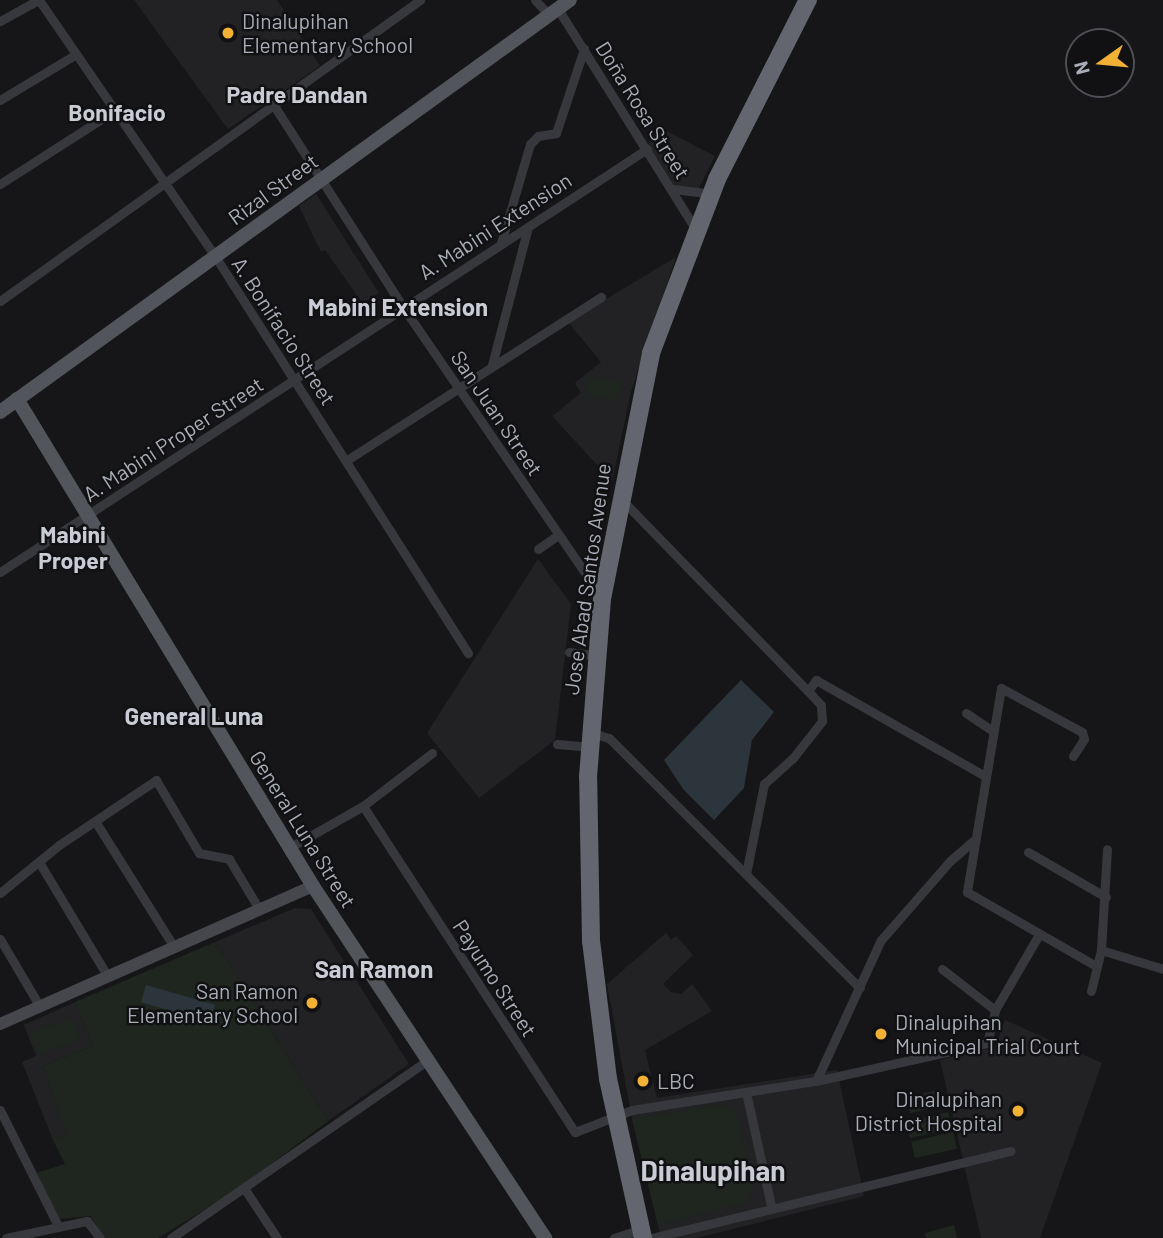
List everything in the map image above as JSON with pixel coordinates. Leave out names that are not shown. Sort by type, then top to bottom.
[{"type":"highway","name":"Jose Abad Santos Avenue","points":[[645,1235],[615,1115],[591,941],[589,739],[602,599],[620,497],[651,353],[711,194],[755,97],[808,0]]},
{"type":"main road","name":"Rizal Street","points":[[0,412],[559,8]]},
{"type":"main road","name":"General Luna Street","points":[[17,399],[289,848],[545,1238]]},
{"type":"main road","points":[[0,1024],[313,886]]},
{"type":"street","points":[[0,21],[38,0]]},
{"type":"street","name":"A. Bonifacio Street","points":[[38,0],[112,111],[215,256],[468,653]]},
{"type":"street","points":[[0,301],[420,0]]},
{"type":"street","name":"Doña Rosa Street","points":[[535,0],[559,8],[697,231]]},
{"type":"street","points":[[501,243],[530,144],[538,136],[556,133],[584,49]]},
{"type":"street","points":[[0,100],[74,56]]},
{"type":"street","name":"San Juan Street","points":[[273,104],[403,307],[602,599]]},
{"type":"street","points":[[0,184],[112,111]]},
{"type":"street","name":"A. Mabini Extension","points":[[294,380],[647,149]]},
{"type":"street","points":[[673,189],[711,194]]},
{"type":"street","points":[[492,365],[528,227]]},
{"type":"street","points":[[347,460],[601,297]]},
{"type":"street","name":"A. Mabini Proper Street","points":[[0,572],[294,380]]},
{"type":"street","points":[[620,497],[821,705],[822,721],[793,758],[764,784],[746,874]]},
{"type":"street","points":[[538,549],[558,535]]},
{"type":"street","points":[[569,652],[595,655]]},
{"type":"street","points":[[808,691],[816,680],[985,776]]},
{"type":"street","points":[[1073,756],[1084,734],[1002,688],[967,892],[1038,936],[1096,965]]},
{"type":"street","points":[[966,713],[993,730]]},
{"type":"street","points":[[557,744],[609,738],[860,988]]},
{"type":"street","points":[[289,848],[363,806],[432,753]]},
{"type":"street","points":[[0,893],[38,862],[156,780],[200,853],[229,859],[259,909]]},
{"type":"street","name":"Payumo Street","points":[[363,806],[575,1132],[615,1115]]},
{"type":"street","points":[[95,821],[174,947]]},
{"type":"street","points":[[816,1081],[881,940],[950,861],[975,840]]},
{"type":"street","points":[[1091,991],[1101,950],[1107,849]]},
{"type":"street","points":[[1028,852],[1106,897]]},
{"type":"street","points":[[38,862],[108,977]]},
{"type":"street","points":[[615,1115],[816,1081],[987,1043],[995,1010],[1038,936]]},
{"type":"street","points":[[0,939],[40,1006]]},
{"type":"street","points":[[1101,950],[1163,969]]},
{"type":"street","points":[[942,969],[995,1010]]},
{"type":"street","points":[[171,1238],[246,1191],[428,1060]]},
{"type":"street","points":[[746,1092],[771,1206]]},
{"type":"street","points":[[0,1110],[58,1226]]},
{"type":"street","points":[[614,1238],[645,1235],[1011,1151]]},
{"type":"street","points":[[246,1191],[274,1237]]},
{"type":"street","points":[[6,1238],[87,1221],[100,1238]]},
{"type":"shaded area","name":"Dinalupihan Elementary School","points":[[134,0],[277,0],[320,66],[228,129]]},
{"type":"shaded area","points":[[659,127],[715,156],[697,192],[673,185],[647,146]]},
{"type":"shaded area","points":[[316,194],[379,293],[363,304],[325,250],[321,252],[299,206]]},
{"type":"shaded area","points":[[676,257],[631,392],[612,481],[552,416],[581,393],[575,383],[601,362],[568,322]]},
{"type":"shaded area","points":[[590,376],[621,383],[617,402],[586,395]]},
{"type":"shaded area","points":[[538,559],[571,604],[555,740],[479,798],[427,733]]},
{"type":"shaded area","points":[[741,680],[774,712],[752,740],[744,788],[714,820],[683,789],[664,760]]},
{"type":"shaded area","name":"San Ramon Elementary School","points":[[295,908],[311,909],[409,1064],[328,1121],[215,942]]},
{"type":"shaded area","points":[[666,933],[671,940],[676,936],[693,955],[663,984],[671,992],[681,994],[692,984],[712,1011],[645,1050],[657,1098],[837,1070],[864,1196],[697,1238],[661,1238],[632,1119],[607,984]]},
{"type":"shaded area","points":[[215,942],[328,1121],[237,1190],[158,1238],[103,1238],[91,1216],[58,1219],[36,1173],[65,1164],[53,1140],[67,1134],[43,1066],[93,1046],[75,1002]]},
{"type":"shaded area","points":[[146,985],[215,1005],[210,1022],[141,1002]]},
{"type":"shaded area","points":[[75,1002],[93,1046],[43,1066],[68,1134],[53,1140],[22,1062],[36,1056],[24,1025]]},
{"type":"shaded area","points":[[72,1018],[80,1040],[39,1055],[31,1033]]},
{"type":"shaded area","name":"Dinalupihan District Hospital","points":[[1005,1020],[1102,1063],[1040,1238],[981,1238],[940,1060],[995,1047]]},
{"type":"shaded area","points":[[941,1089],[945,1105],[910,1113],[906,1098]]},
{"type":"shaded area","points":[[722,1104],[737,1115],[753,1186],[746,1202],[658,1225],[632,1119]]},
{"type":"shaded area","points":[[948,1112],[952,1129],[910,1138],[906,1122]]},
{"type":"shaded area","points":[[953,1132],[957,1149],[915,1158],[911,1142]]},
{"type":"shaded area","points":[[954,1225],[957,1238],[926,1238],[925,1233]]},
{"type":"place","name":"Dinalupihan Elementary School","points":[[228,33]]},
{"type":"place","name":"San Ramon Elementary School","points":[[312,1003]]},
{"type":"place","name":"Dinalupihan Municipal Trial Court","points":[[881,1034]]},
{"type":"place","name":"LBC","points":[[643,1081]]},
{"type":"place","name":"Dinalupihan District Hospital","points":[[1018,1111]]},
{"type":"district","name":"Padre Dandan","points":[[297,94]]},
{"type":"district","name":"Bonifacio","points":[[117,112]]},
{"type":"district","name":"Mabini Extension","points":[[398,307]]},
{"type":"district","name":"Mabini Proper","points":[[73,547]]},
{"type":"district","name":"General Luna","points":[[194,716]]},
{"type":"district","name":"San Ramon","points":[[374,969]]},
{"type":"district","name":"Dinalupihan","points":[[713,1170]]}]
